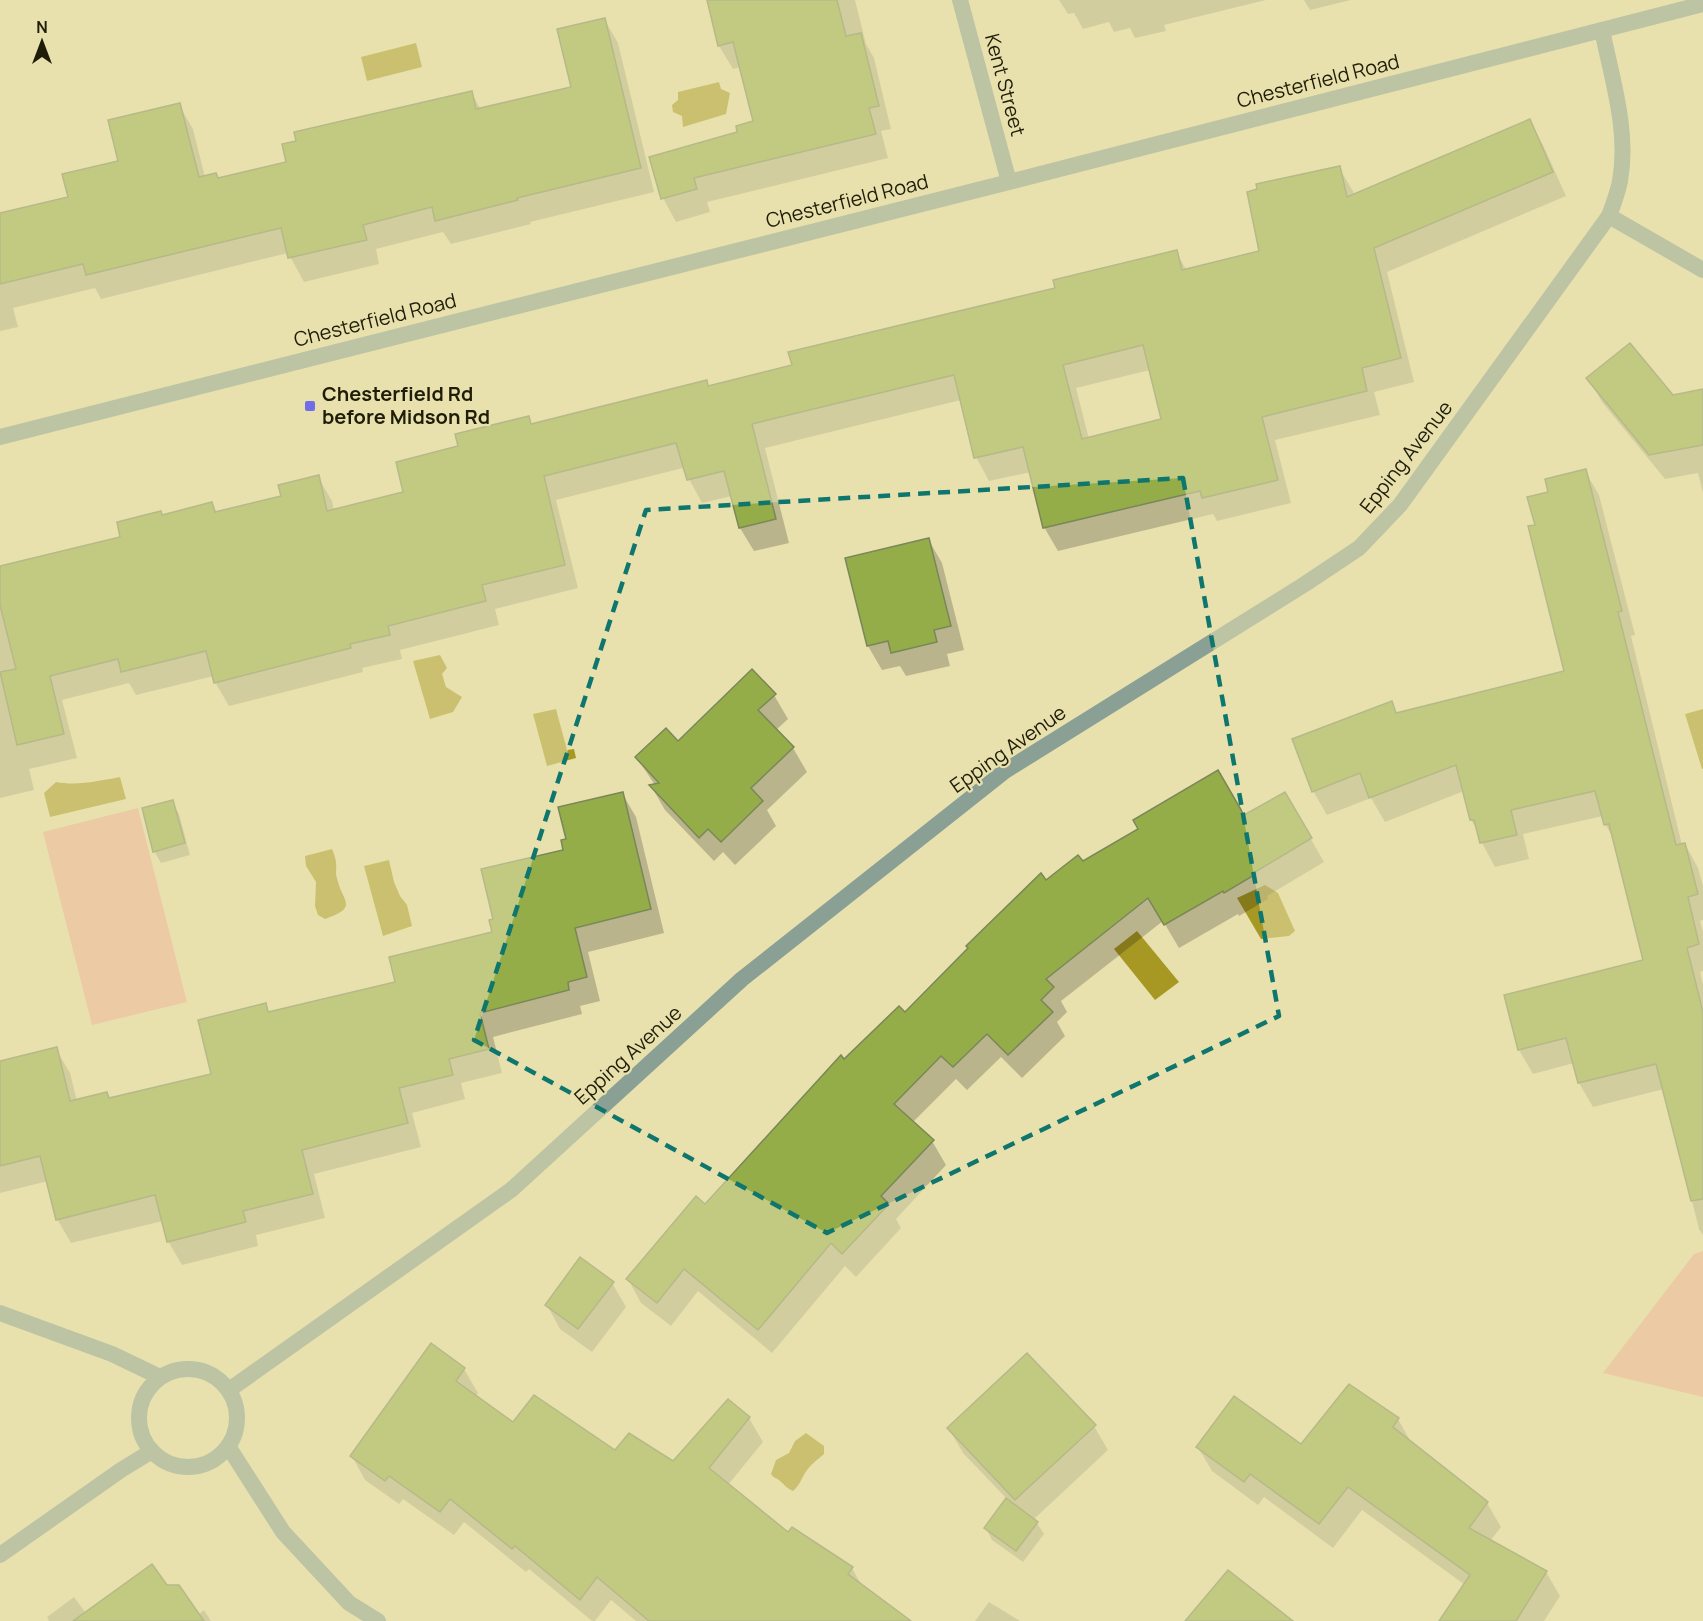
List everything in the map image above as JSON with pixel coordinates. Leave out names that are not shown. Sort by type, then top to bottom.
[{"type":"street","name":"Kent Street","points":[[960,0],[1009,182]]},
{"type":"street","name":"Chesterfield Road","points":[[0,437],[1703,4]]},
{"type":"street","name":"Epping Avenue","points":[[229,1390],[511,1190],[742,979],[1005,771],[1359,548],[1400,505],[1609,216],[1620,182],[1623,142],[1602,30]]},
{"type":"street","points":[[1609,216],[1703,270]]},
{"type":"street","points":[[0,1313],[112,1354],[160,1377]]},
{"type":"street","points":[[175,1370],[198,1370],[219,1379],[229,1390],[236,1404],[237,1418],[228,1446],[218,1456],[205,1464],[176,1465],[163,1460],[152,1451],[143,1437],[139,1420],[141,1404],[148,1389],[160,1377],[175,1370]]},
{"type":"street","points":[[228,1446],[283,1532],[349,1603],[378,1621]]},
{"type":"street","points":[[0,1555],[121,1470],[152,1451]]},
{"type":"highlighted area","points":[[1183,478],[1279,1016],[827,1233],[474,1040],[646,510]]},
{"type":"shaded area","points":[[416,43],[422,67],[367,81],[361,57]]},
{"type":"shaded area","points":[[719,82],[721,89],[730,93],[726,114],[683,127],[682,116],[673,112],[672,105],[678,100],[678,92]]},
{"type":"shaded area","points":[[440,655],[447,668],[442,674],[446,687],[462,697],[453,712],[430,719],[413,661]]},
{"type":"shaded area","points":[[556,709],[567,750],[574,749],[576,758],[547,766],[533,714]]},
{"type":"shaded area","points":[[1703,709],[1703,769],[1702,769],[1685,714]]},
{"type":"shaded area","points":[[120,777],[126,799],[50,817],[44,793],[56,782],[80,783]]},
{"type":"shaded area","points":[[138,808],[187,1002],[92,1025],[43,832]]},
{"type":"shaded area","points":[[332,849],[336,860],[336,876],[346,903],[342,911],[325,919],[318,915],[315,906],[316,882],[306,866],[305,856]]},
{"type":"shaded area","points":[[389,860],[394,882],[407,905],[412,926],[383,936],[364,866]]},
{"type":"shaded area","points":[[1265,885],[1278,893],[1295,931],[1289,936],[1261,939],[1237,898]]},
{"type":"shaded area","points":[[1137,931],[1179,982],[1155,1000],[1114,949]]},
{"type":"shaded area","points":[[1703,1251],[1703,1397],[1603,1373],[1694,1254]]},
{"type":"shaded area","points":[[806,1433],[824,1446],[824,1454],[809,1468],[793,1491],[771,1474],[776,1460],[789,1453],[795,1441]]},
{"type":"building","points":[[707,0],[837,0],[846,36],[861,33],[879,106],[869,108],[876,134],[694,178],[697,189],[661,199],[649,157],[737,132],[736,126],[753,121],[733,42],[718,46]]},
{"type":"building","points":[[605,18],[641,168],[517,198],[518,200],[435,221],[432,207],[363,225],[367,240],[288,258],[281,228],[86,275],[83,264],[0,284],[0,213],[68,197],[62,174],[118,161],[108,120],[180,103],[199,177],[216,173],[218,178],[286,162],[282,144],[296,141],[294,132],[472,91],[476,109],[571,87],[557,29]]},
{"type":"building","points":[[1530,119],[1553,172],[1374,248],[1401,358],[1362,368],[1367,391],[1262,417],[1278,480],[1202,498],[1200,491],[1043,528],[1023,447],[974,458],[954,375],[752,424],[776,519],[739,528],[724,471],[687,480],[676,443],[544,476],[565,565],[482,585],[486,601],[388,626],[390,635],[350,644],[351,648],[214,683],[206,651],[121,672],[118,659],[50,676],[64,734],[17,745],[0,672],[16,669],[0,605],[0,566],[120,537],[117,522],[161,511],[162,515],[212,502],[215,512],[281,496],[278,485],[319,475],[327,511],[403,492],[396,462],[458,446],[455,434],[529,416],[531,424],[707,380],[708,386],[792,365],[788,352],[1055,288],[1053,280],[1177,250],[1182,270],[1259,251],[1247,192],[1257,189],[1256,184],[1340,166],[1347,197]],"holes":[[[1143,345],[1161,419],[1082,439],[1063,365]]]},
{"type":"building","points":[[1630,343],[1673,395],[1703,389],[1703,445],[1649,455],[1586,378]]},
{"type":"building","points":[[1586,469],[1622,611],[1618,612],[1676,845],[1685,843],[1698,894],[1688,897],[1699,944],[1687,948],[1703,1012],[1703,1199],[1691,1201],[1656,1064],[1578,1083],[1566,1038],[1518,1050],[1504,995],[1643,960],[1609,824],[1604,825],[1595,791],[1511,810],[1517,835],[1480,843],[1474,820],[1470,820],[1456,765],[1369,798],[1360,773],[1312,792],[1292,739],[1392,701],[1396,713],[1564,671],[1528,526],[1535,525],[1527,497],[1548,492],[1545,479]]},
{"type":"building","points":[[929,538],[951,626],[934,630],[937,642],[891,653],[888,641],[867,646],[845,558]]},
{"type":"building","points":[[752,669],[776,694],[758,710],[794,747],[751,788],[763,801],[721,842],[708,829],[699,838],[649,785],[659,783],[635,757],[666,728],[678,741]]},
{"type":"building","points":[[1218,770],[1244,815],[1285,792],[1312,838],[1224,893],[1223,891],[1164,925],[1148,898],[1046,979],[1054,987],[1041,1000],[1053,1012],[1008,1055],[987,1034],[953,1067],[941,1056],[894,1104],[934,1140],[881,1196],[889,1204],[842,1254],[831,1243],[758,1330],[684,1269],[657,1303],[626,1279],[696,1196],[705,1204],[841,1055],[844,1059],[899,1006],[905,1012],[968,948],[966,946],[1041,873],[1046,880],[1078,855],[1083,861],[1138,829],[1133,820]]},
{"type":"building","points":[[623,792],[651,909],[575,928],[587,977],[568,982],[569,990],[480,1013],[489,1049],[449,1059],[453,1075],[399,1088],[408,1123],[302,1150],[313,1194],[243,1211],[246,1222],[167,1242],[155,1195],[56,1220],[40,1156],[0,1166],[0,1061],[57,1047],[70,1101],[107,1092],[109,1098],[211,1074],[198,1020],[266,1003],[268,1012],[395,982],[389,957],[492,932],[489,920],[493,919],[481,869],[563,850],[561,840],[566,839],[558,807]]},
{"type":"building","points":[[173,800],[185,843],[153,852],[142,808]]},
{"type":"building","points":[[580,1257],[614,1282],[578,1329],[545,1305]]},
{"type":"building","points":[[431,1343],[465,1368],[456,1381],[513,1422],[534,1395],[615,1450],[629,1433],[673,1461],[728,1399],[750,1417],[709,1468],[788,1532],[792,1527],[853,1567],[848,1574],[911,1621],[649,1621],[597,1577],[580,1600],[515,1546],[512,1549],[450,1499],[440,1512],[389,1476],[385,1481],[350,1456]]},
{"type":"building","points":[[1027,1353],[1096,1425],[1015,1500],[947,1428]]},
{"type":"building","points":[[1349,1384],[1399,1418],[1393,1427],[1488,1502],[1469,1528],[1547,1571],[1516,1621],[1439,1621],[1470,1575],[1348,1487],[1319,1524],[1250,1474],[1244,1482],[1196,1447],[1234,1396],[1301,1444]]},
{"type":"building","points":[[1006,1498],[1038,1522],[1016,1551],[984,1528]]},
{"type":"building","points":[[152,1564],[167,1585],[179,1585],[204,1621],[73,1621]]},
{"type":"building","points":[[1228,1570],[1293,1621],[1185,1621]]},
{"type":"place","name":"Chesterfield Rd before Midson Rd","points":[[310,406]]}]
